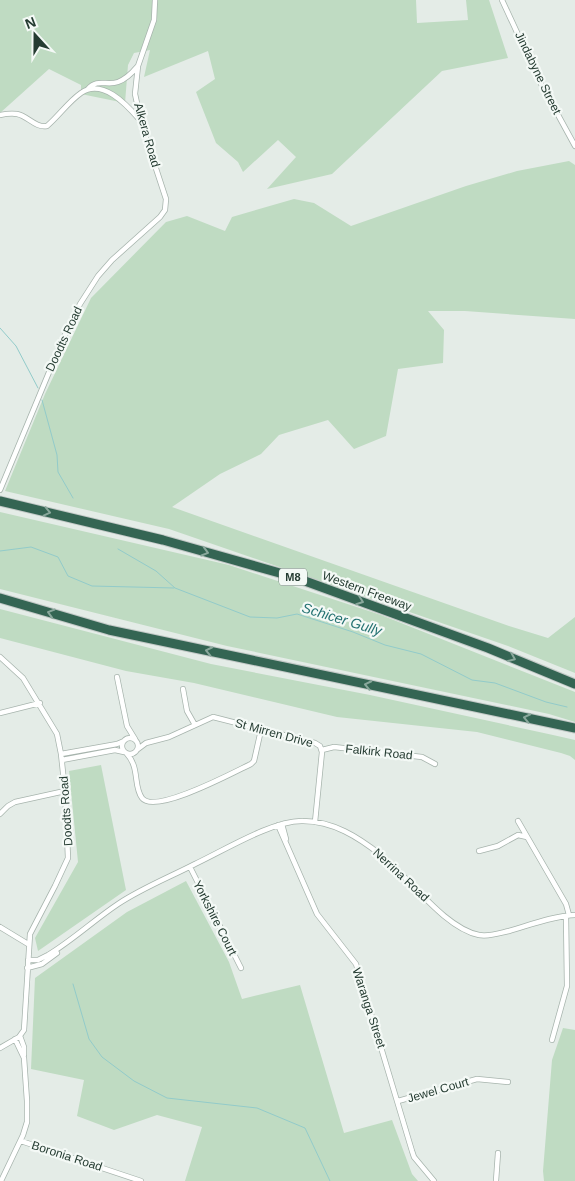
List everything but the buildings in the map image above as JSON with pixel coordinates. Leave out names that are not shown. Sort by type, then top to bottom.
[{"type":"highway","name":"Western Freeway","points":[[0,501],[163,540],[294,577],[488,648],[575,684]]},
{"type":"highway","points":[[0,598],[109,630],[575,728]]},
{"type":"street","name":"Alkera Road","points":[[155,0],[154,20],[138,66],[135,94],[140,120],[165,194],[164,211]]},
{"type":"street","name":"Jindabyne Street","points":[[502,0],[539,80],[575,146]]},
{"type":"street","points":[[0,115],[16,113],[36,125],[47,126],[78,95],[93,84],[98,82],[118,82],[128,76],[138,66]]},
{"type":"street","points":[[88,89],[100,89],[113,96],[140,120]]},
{"type":"street","name":"Doodts Road","points":[[0,489],[62,341],[80,304],[98,276],[112,260],[160,217],[164,211]]},
{"type":"street","name":"Doodts Road","points":[[0,657],[23,678],[58,735],[65,791],[68,858],[56,886],[32,927],[28,944],[25,1025],[18,1037],[24,1049],[26,1126],[1,1181]]},
{"type":"street","points":[[117,677],[127,726],[138,744],[135,768]]},
{"type":"street","points":[[183,690],[187,710],[195,725]]},
{"type":"street","points":[[0,713],[40,703]]},
{"type":"street","name":"St Mirren Drive","points":[[138,749],[146,743],[169,737],[216,717],[315,743],[322,750],[315,822]]},
{"type":"street","points":[[127,726],[122,746],[135,768],[140,792],[145,801],[155,802],[190,793],[250,764],[254,761],[261,730]]},
{"type":"street","points":[[61,754],[117,744],[130,738],[135,740]]},
{"type":"street","name":"St Mirren Drive","points":[[135,740],[156,741]]},
{"type":"street","name":"Falkirk Road","points":[[322,750],[334,748],[424,757],[435,764]]},
{"type":"street","points":[[62,760],[112,750],[134,754],[138,749]]},
{"type":"street","points":[[0,814],[3,808],[18,801],[65,791]]},
{"type":"street","points":[[518,820],[566,904],[568,916],[567,986],[552,1040]]},
{"type":"street","name":"Nerrina Road","points":[[28,960],[38,960],[46,957],[120,903],[190,867],[280,824],[299,821],[315,822],[341,829],[369,846],[447,918],[480,936],[575,915]]},
{"type":"street","name":"Waranga Street","points":[[280,824],[317,914],[356,964],[413,1154],[434,1181]]},
{"type":"street","points":[[479,851],[495,848],[518,835],[528,838]]},
{"type":"street","name":"Yorkshire Court","points":[[190,867],[241,968]]},
{"type":"street","points":[[0,927],[28,944]]},
{"type":"street","name":"Nerrina Road","points":[[27,968],[46,961],[71,940]]},
{"type":"street","points":[[0,1048],[18,1037]]},
{"type":"street","name":"Jewel Court","points":[[398,1101],[477,1079],[508,1082]]},
{"type":"street","name":"Boronia Road","points":[[20,1141],[141,1181]]},
{"type":"street","points":[[496,1181],[498,1153]]},
{"type":"green space","points":[[0,0],[416,0],[417,23],[468,20],[466,0],[489,0],[508,58],[442,71],[332,174],[267,189],[296,157],[278,140],[243,172],[238,162],[216,143],[196,92],[215,79],[208,51],[144,77],[150,50],[134,53],[128,65],[125,103],[81,94],[81,85],[49,69],[0,113]]},
{"type":"green space","points":[[569,161],[575,165],[575,319],[465,311],[428,311],[444,330],[443,363],[398,369],[386,436],[354,449],[328,420],[279,435],[261,454],[220,474],[172,507],[548,638],[575,617],[575,673],[508,646],[169,529],[5,491],[45,394],[91,298],[166,222],[187,216],[225,231],[232,217],[294,199],[314,203],[351,226],[466,186],[517,171]]},
{"type":"green space","points":[[0,512],[229,565],[381,615],[575,692],[575,722],[549,714],[227,646],[0,589]]},
{"type":"green space","points":[[0,609],[211,664],[370,695],[575,740],[575,760],[561,753],[477,732],[337,717],[194,683],[126,671],[0,638]]},
{"type":"green space","points":[[101,765],[126,890],[38,951],[35,938],[78,862],[69,771]]},
{"type":"green space","points":[[186,881],[229,962],[242,999],[300,985],[344,1133],[392,1120],[412,1174],[418,1181],[185,1181],[202,1127],[157,1115],[114,1130],[77,1116],[84,1080],[31,1069],[35,978],[127,912]]},
{"type":"green space","points":[[563,1028],[575,1030],[575,1181],[544,1181],[543,1171],[552,1060]]},
{"type":"waterway","name":"Schicer Gully","points":[[0,328],[16,346],[38,388]]},
{"type":"waterway","name":"Schicer Gully","points":[[42,400],[57,455],[58,472],[73,498]]},
{"type":"waterway","points":[[0,551],[31,547],[58,557],[68,576],[92,586],[174,588]]},
{"type":"waterway","name":"Schicer Gully","points":[[118,549],[156,571],[175,588],[250,617],[277,618],[297,614],[353,632],[385,645],[421,654],[472,680],[495,683],[546,702],[567,707]]},
{"type":"waterway","points":[[73,984],[89,1039],[102,1057],[134,1081],[167,1098],[257,1108],[305,1128],[330,1181]]}]
